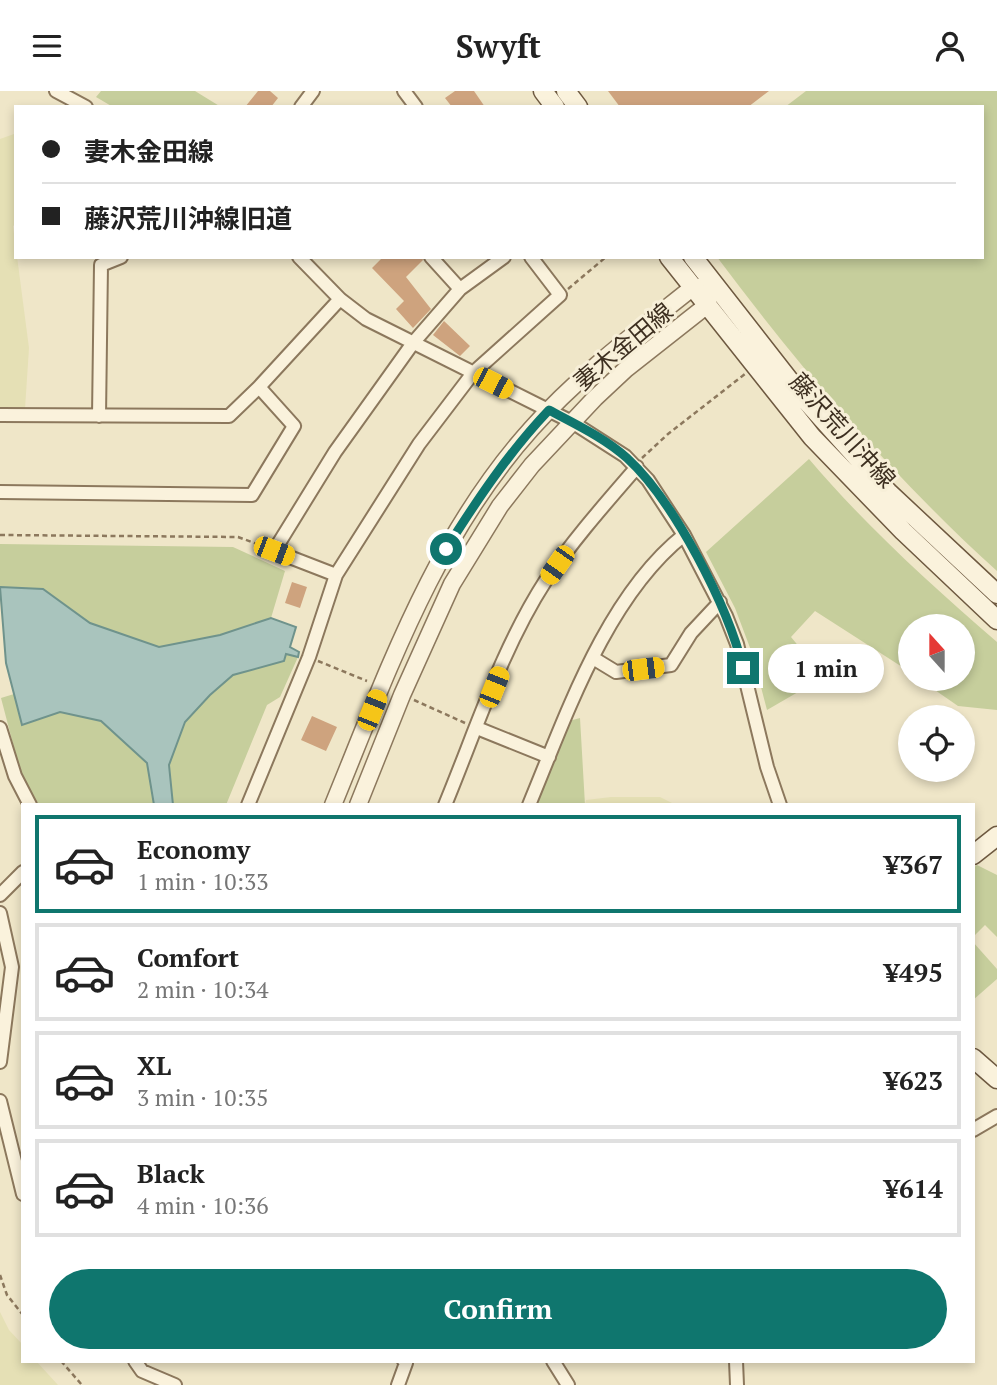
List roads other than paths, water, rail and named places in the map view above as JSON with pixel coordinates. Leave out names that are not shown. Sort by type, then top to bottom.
[{"type":"main road","name":"藤沢荒川沖線","points":[[670,259],[812,437],[903,531],[997,620]]},
{"type":"main road","name":"藤沢荒川沖線","points":[[694,259],[800,394],[888,492],[997,594]]},
{"type":"main road","points":[[975,853],[997,836]]},
{"type":"main road","points":[[975,1060],[997,1079]]},
{"type":"street","points":[[57,91],[82,105]]},
{"type":"street","points":[[99,416],[101,265],[116,259]]},
{"type":"street","points":[[301,259],[340,299],[366,319],[572,422],[639,464],[684,535],[720,602],[737,644],[766,767],[779,803]]},
{"type":"street","points":[[433,259],[460,289]]},
{"type":"street","points":[[336,575],[274,551],[335,451],[413,343],[460,289],[501,259]]},
{"type":"street","points":[[249,803],[309,657],[336,575],[419,444],[473,373],[560,295],[533,259]]},
{"type":"street","points":[[692,288],[714,285]]},
{"type":"street","name":"妻木金田線","points":[[359,803],[402,695],[452,584],[500,506],[531,465],[626,369],[706,306],[714,285]]},
{"type":"street","name":"妻木金田線","points":[[334,803],[399,642],[435,567],[482,493],[549,410],[598,364],[692,288]]},
{"type":"street","points":[[0,415],[229,416],[340,299]]},
{"type":"street","points":[[0,492],[252,495],[294,426],[259,387]]},
{"type":"street","points":[[446,803],[513,642],[545,582],[586,525],[639,464]]},
{"type":"street","points":[[531,803],[570,703],[593,658],[627,600],[653,566],[684,535]]},
{"type":"street","points":[[593,658],[616,672],[671,665],[691,633],[720,602]]},
{"type":"street","points":[[0,728],[15,776],[29,803]]},
{"type":"street","points":[[477,728],[549,757]]},
{"type":"street","points":[[0,895],[21,874]]},
{"type":"street","points":[[0,913],[12,967],[0,1062]]},
{"type":"street","points":[[0,1101],[21,1186]]},
{"type":"street","points":[[975,1129],[997,1116]]},
{"type":"street","points":[[136,1363],[142,1371],[175,1385]]},
{"type":"street","points":[[398,1385],[406,1363]]},
{"type":"street","points":[[554,1363],[568,1385]]},
{"type":"street","points":[[736,1363],[737,1385]]},
{"type":"water","points":[[0,587],[43,589],[90,623],[159,647],[220,635],[271,618],[296,627],[290,647],[299,652],[298,657],[286,654],[284,661],[233,675],[185,722],[169,765],[173,803],[154,803],[147,763],[101,721],[60,712],[22,725],[6,663]]}]
